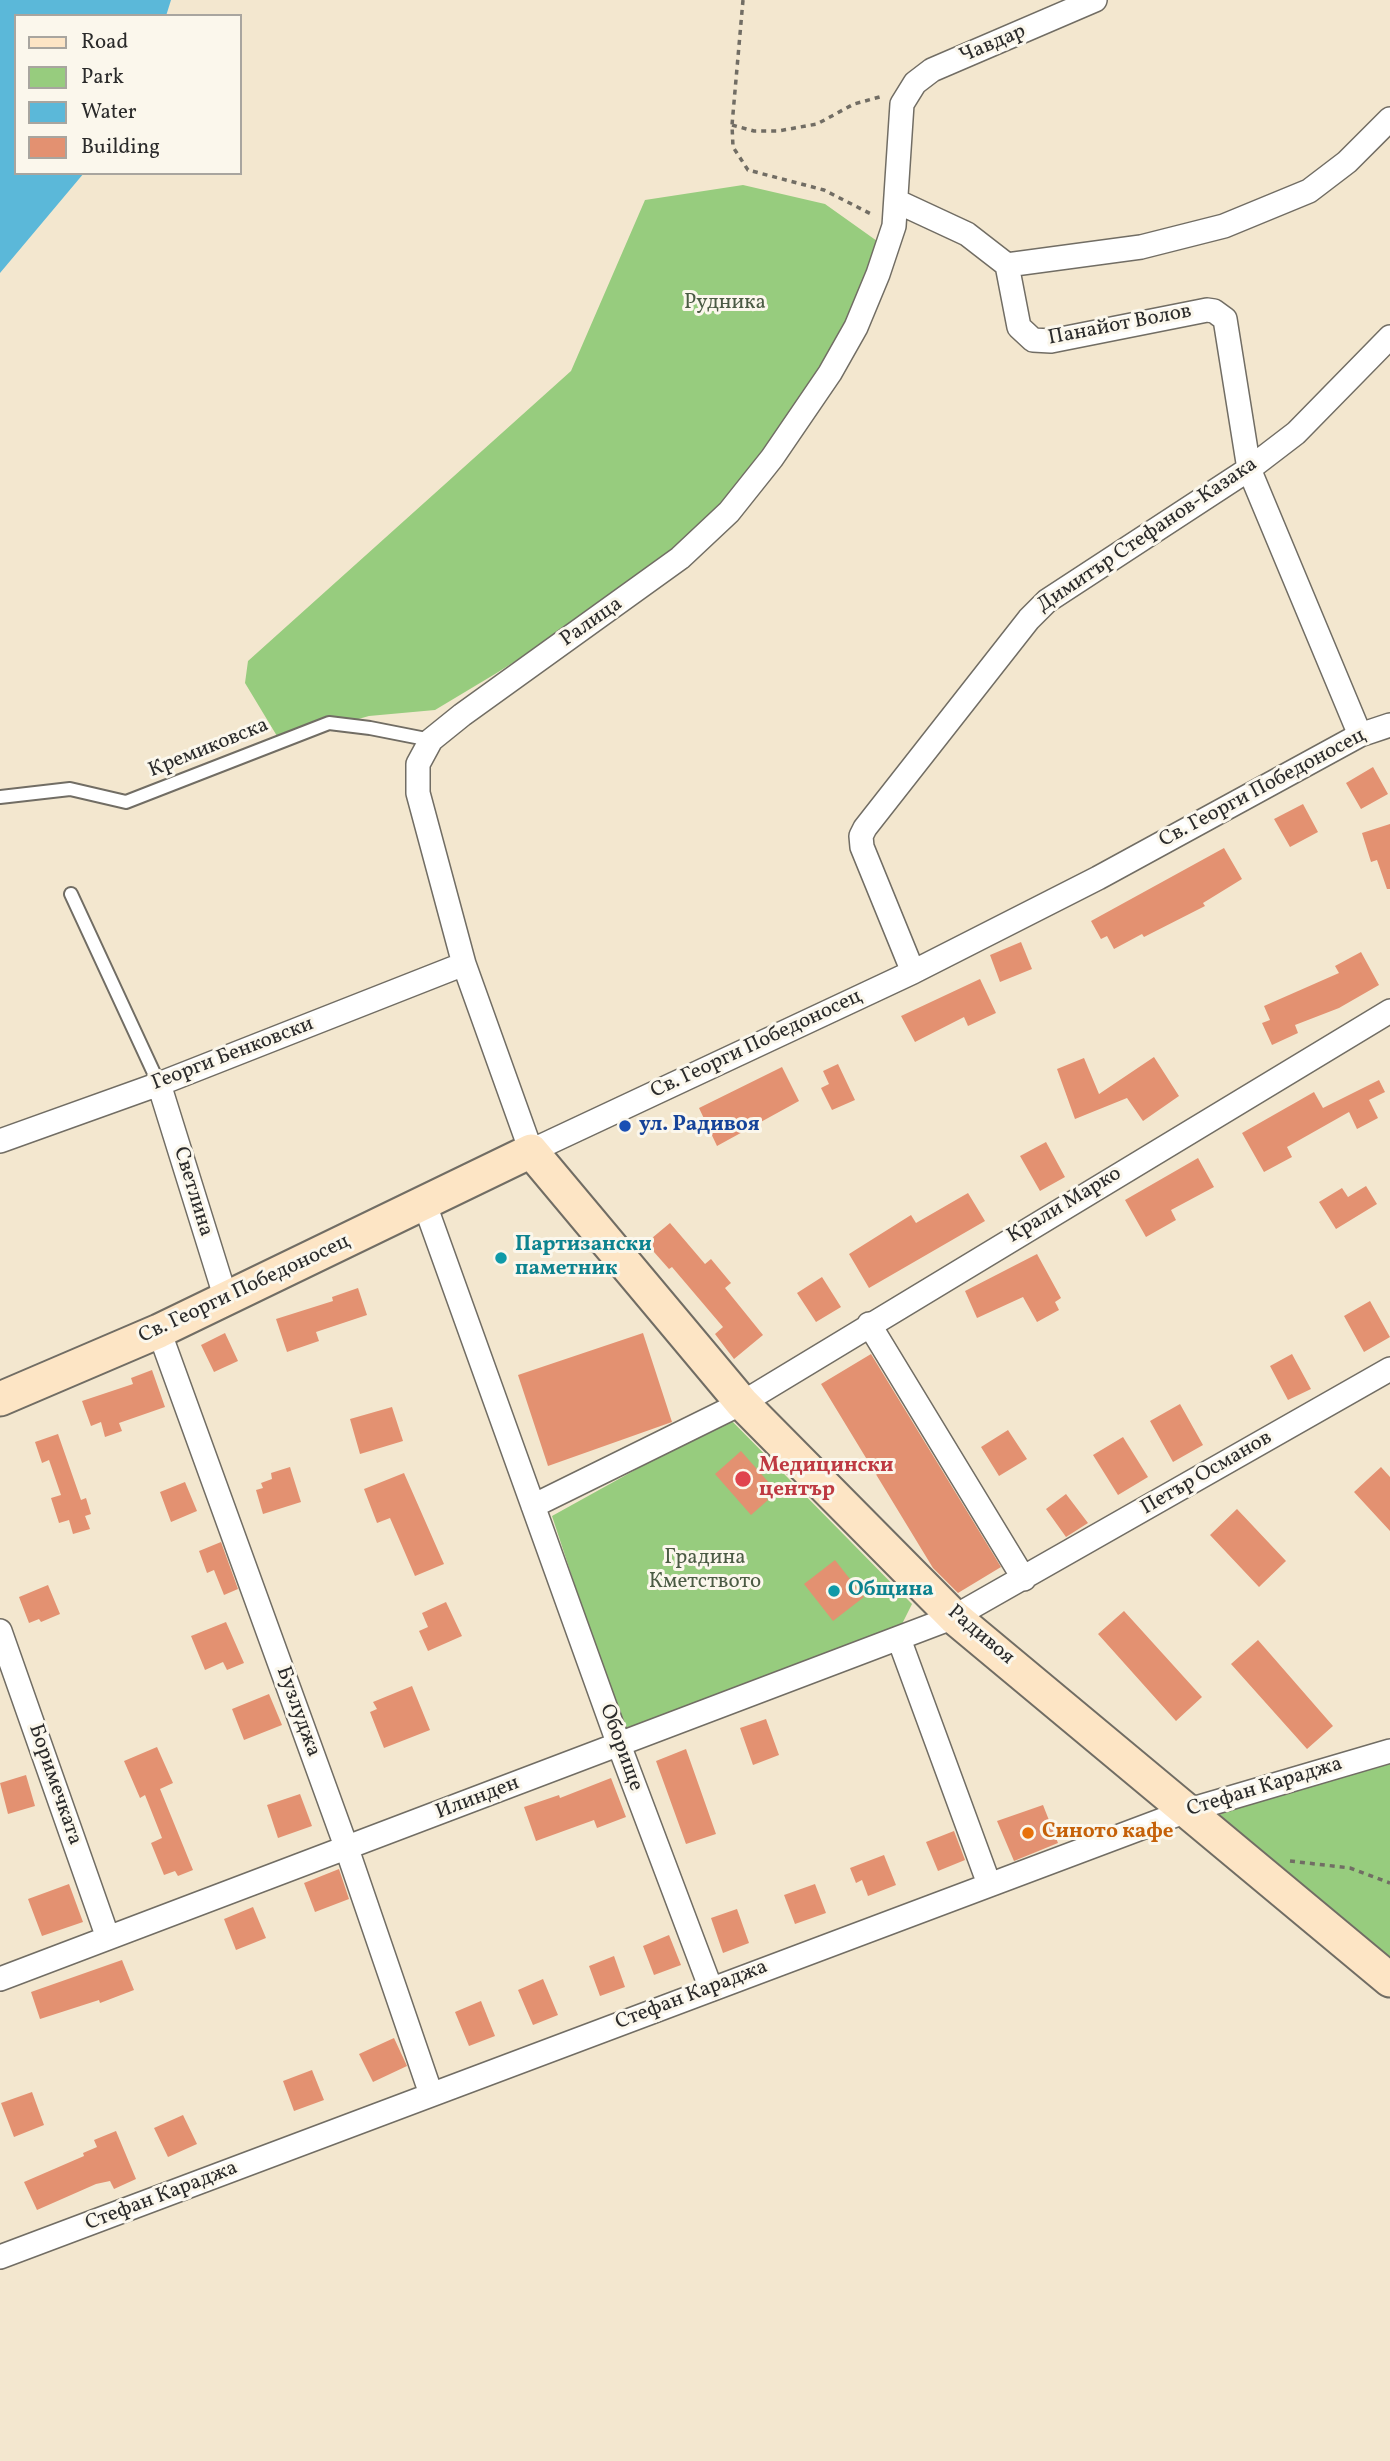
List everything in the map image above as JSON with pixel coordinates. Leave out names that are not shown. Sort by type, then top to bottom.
[{"type":"street","name":"Чавдар","points":[[904,99],[932,70],[1096,0]]},
{"type":"street","name":"Ралица","points":[[431,740],[680,558],[729,512],[772,458],[830,373],[856,327],[894,226],[904,99]]},
{"type":"street","points":[[896,201],[967,234],[1007,265],[1141,247],[1224,226],[1308,191],[1348,162],[1390,119]]},
{"type":"street","name":"Панайот Волов","points":[[1007,265],[1019,327],[1033,340],[1043,342],[1206,310],[1221,315],[1227,325],[1249,469],[1360,735]]},
{"type":"street","name":"Димитър Стефанов-Казака","points":[[913,972],[862,847],[861,836],[865,828],[1029,619],[1047,601],[1249,469],[1296,433],[1390,337]]},
{"type":"street","name":"Св. Георги Победоносец","points":[[0,1399],[159,1331],[425,1205],[531,1151],[913,972],[1098,878],[1360,735],[1390,726]]},
{"type":"street","points":[[431,740],[418,765],[418,793],[464,964],[531,1151]]},
{"type":"street","name":"Георги Бенковски","points":[[0,1141],[159,1084],[464,964]]},
{"type":"street","name":"Крали Марко","points":[[742,1403],[1390,1011]]},
{"type":"street","name":"Светлина","points":[[159,1084],[226,1299]]},
{"type":"street","name":"Радивоя","points":[[531,1151],[742,1403],[954,1617],[1390,1980]]},
{"type":"street","name":"Оборище","points":[[425,1205],[619,1745],[711,1989]]},
{"type":"street","points":[[869,1324],[1024,1579]]},
{"type":"street","name":"Бузлуджа","points":[[159,1331],[347,1849],[431,2094]]},
{"type":"street","name":"Петър Османов","points":[[954,1617],[1390,1369]]},
{"type":"street","points":[[533,1506],[742,1403]]},
{"type":"street","name":"Илинден","points":[[0,1979],[954,1617]]},
{"type":"street","name":"Боримечката","points":[[0,1631],[108,1938]]},
{"type":"street","points":[[899,1640],[989,1884]]},
{"type":"street","name":"Стефан Караджа","points":[[0,2257],[1189,1810],[1390,1751]]},
{"type":"lane","name":"Кремиковска","points":[[0,797],[71,789],[126,802],[329,723],[431,740]]},
{"type":"lane","points":[[71,894],[159,1084]]},
{"type":"path","points":[[743,0],[732,125],[733,147],[748,170],[824,190],[894,226]]},
{"type":"path","points":[[732,125],[766,131],[817,124],[854,104],[881,96],[904,99]]},
{"type":"path","points":[[1284,1861],[1350,1868],[1390,1883]]},
{"type":"green space","name":"Рудника","points":[[743,185],[825,204],[877,241],[850,323],[775,442],[706,523],[593,612],[495,674],[435,710],[369,716],[280,741],[245,683],[248,661],[571,371],[645,200]]},
{"type":"green space","name":"Градина Кметството","points":[[729,1418],[912,1604],[901,1626],[624,1734],[552,1516]]},
{"type":"green space","points":[[1390,1751],[1390,1980],[1189,1810]]},
{"type":"water","points":[[0,0],[171,0],[167,14],[14,14],[14,175],[82,175],[0,273]]},
{"type":"building","points":[[1373,767],[1388,794],[1361,809],[1346,783]]},
{"type":"building","points":[[1303,804],[1318,832],[1290,847],[1274,819]]},
{"type":"building","points":[[1390,824],[1390,889],[1387,889],[1377,860],[1371,862],[1362,833]]},
{"type":"building","points":[[1224,848],[1242,879],[1203,903],[1205,906],[1144,937],[1142,934],[1114,949],[1107,936],[1101,939],[1091,921]]},
{"type":"building","points":[[1021,942],[1032,969],[1000,982],[990,955]]},
{"type":"building","points":[[1361,952],[1379,985],[1339,1008],[1295,1025],[1298,1033],[1272,1045],[1262,1023],[1270,1020],[1264,1006],[1339,973],[1335,966]]},
{"type":"building","points":[[980,979],[996,1013],[968,1026],[964,1017],[915,1042],[901,1016]]},
{"type":"building","points":[[1154,1057],[1179,1096],[1143,1121],[1127,1098],[1075,1119],[1057,1069],[1084,1058],[1099,1094]]},
{"type":"building","points":[[838,1064],[855,1100],[832,1110],[821,1088],[829,1084],[823,1071]]},
{"type":"building","points":[[782,1067],[799,1101],[717,1146],[699,1108]]},
{"type":"building","points":[[1379,1080],[1385,1092],[1369,1100],[1378,1118],[1357,1129],[1349,1112],[1287,1147],[1292,1157],[1264,1172],[1242,1133],[1314,1092],[1323,1108]]},
{"type":"building","points":[[1046,1142],[1065,1177],[1040,1191],[1020,1156]]},
{"type":"building","points":[[1198,1158],[1214,1187],[1171,1210],[1176,1220],[1146,1237],[1125,1200]]},
{"type":"building","points":[[1366,1186],[1377,1204],[1336,1229],[1319,1202],[1342,1188],[1348,1197]]},
{"type":"building","points":[[968,1193],[985,1221],[869,1288],[849,1254],[911,1215],[916,1223]]},
{"type":"building","points":[[670,1223],[705,1264],[711,1259],[731,1283],[725,1288],[763,1335],[734,1359],[715,1334],[723,1327],[672,1267],[669,1269],[646,1243]]},
{"type":"building","points":[[1037,1254],[1061,1298],[1055,1302],[1059,1310],[1037,1322],[1023,1297],[977,1318],[965,1291]]},
{"type":"building","points":[[822,1277],[841,1307],[816,1322],[797,1293]]},
{"type":"building","points":[[358,1288],[367,1315],[316,1332],[319,1341],[287,1352],[276,1319],[333,1301],[332,1297]]},
{"type":"building","points":[[1370,1301],[1390,1337],[1364,1352],[1344,1316]]},
{"type":"building","points":[[225,1333],[238,1361],[214,1372],[201,1345]]},
{"type":"building","points":[[643,1333],[672,1422],[548,1466],[518,1375]]},
{"type":"building","points":[[871,1354],[1001,1567],[958,1593],[933,1568],[821,1384]]},
{"type":"building","points":[[1292,1354],[1311,1389],[1288,1400],[1270,1366]]},
{"type":"building","points":[[152,1370],[165,1407],[119,1423],[122,1431],[105,1437],[101,1422],[91,1426],[82,1401],[133,1384],[131,1378]]},
{"type":"building","points":[[1180,1404],[1203,1445],[1173,1462],[1150,1421]]},
{"type":"building","points":[[392,1407],[403,1441],[360,1454],[350,1419]]},
{"type":"building","points":[[1008,1430],[1027,1459],[999,1476],[981,1447]]},
{"type":"building","points":[[58,1434],[81,1500],[86,1498],[91,1514],[85,1516],[90,1529],[73,1534],[69,1520],[59,1523],[51,1498],[61,1495],[49,1460],[42,1463],[35,1442]]},
{"type":"building","points":[[1123,1437],[1148,1477],[1118,1495],[1093,1455]]},
{"type":"building","name":"Медицински център","points":[[741,1451],[771,1485],[762,1493],[768,1500],[751,1515],[715,1474]]},
{"type":"building","points":[[290,1467],[301,1502],[263,1514],[256,1490],[263,1488],[261,1483],[272,1479],[271,1473]]},
{"type":"building","points":[[1381,1467],[1390,1477],[1390,1531],[1354,1492]]},
{"type":"building","points":[[404,1473],[444,1564],[415,1576],[390,1518],[377,1523],[364,1489]]},
{"type":"building","points":[[185,1482],[197,1511],[171,1522],[160,1492]]},
{"type":"building","points":[[1066,1494],[1088,1523],[1066,1537],[1046,1509]]},
{"type":"building","points":[[1237,1509],[1286,1561],[1259,1587],[1210,1535]]},
{"type":"building","points":[[221,1542],[238,1589],[224,1595],[214,1570],[207,1573],[199,1551]]},
{"type":"building","name":"Община","points":[[835,1560],[864,1597],[833,1621],[804,1584]]},
{"type":"building","points":[[48,1585],[60,1614],[41,1622],[39,1619],[29,1623],[19,1597]]},
{"type":"building","points":[[446,1602],[462,1636],[428,1651],[419,1631],[428,1627],[422,1613]]},
{"type":"building","points":[[1124,1611],[1202,1697],[1176,1721],[1098,1634]]},
{"type":"building","points":[[226,1622],[244,1663],[227,1670],[223,1662],[205,1670],[191,1636]]},
{"type":"building","points":[[1258,1640],[1333,1726],[1307,1749],[1231,1664]]},
{"type":"building","points":[[412,1686],[430,1730],[384,1748],[370,1712],[377,1709],[373,1702]]},
{"type":"building","points":[[269,1694],[282,1725],[244,1740],[232,1709]]},
{"type":"building","points":[[766,1719],[779,1755],[753,1765],[740,1728]]},
{"type":"building","points":[[157,1747],[173,1783],[160,1789],[193,1870],[178,1876],[175,1871],[164,1875],[151,1843],[162,1838],[145,1795],[140,1798],[124,1761]]},
{"type":"building","points":[[686,1749],[716,1834],[686,1844],[656,1761]]},
{"type":"building","points":[[26,1775],[35,1806],[8,1814],[0,1783]]},
{"type":"building","points":[[611,1778],[626,1817],[597,1828],[594,1820],[536,1841],[524,1807],[559,1795],[560,1798]]},
{"type":"building","points":[[300,1794],[312,1826],[278,1838],[267,1805]]},
{"type":"building","name":"Синото кафе","points":[[1043,1805],[1058,1843],[1014,1861],[997,1821]]},
{"type":"building","points":[[954,1831],[965,1860],[938,1871],[926,1842]]},
{"type":"building","points":[[884,1855],[896,1885],[868,1896],[862,1880],[856,1883],[850,1868]]},
{"type":"building","points":[[339,1869],[349,1899],[315,1912],[304,1883]]},
{"type":"building","points":[[69,1884],[83,1922],[42,1936],[28,1899]]},
{"type":"building","points":[[815,1884],[826,1913],[795,1924],[784,1895]]},
{"type":"building","points":[[253,1907],[266,1938],[236,1950],[224,1919]]},
{"type":"building","points":[[737,1909],[749,1943],[723,1953],[711,1918]]},
{"type":"building","points":[[669,1935],[681,1965],[654,1975],[643,1946]]},
{"type":"building","points":[[614,1956],[625,1987],[600,1996],[589,1966]]},
{"type":"building","points":[[122,1960],[134,1990],[100,2003],[99,2000],[40,2019],[31,1992]]},
{"type":"building","points":[[543,1979],[558,2015],[533,2025],[518,1990]]},
{"type":"building","points":[[481,2001],[495,2036],[469,2046],[455,2012]]},
{"type":"building","points":[[394,2038],[407,2066],[373,2082],[359,2054]]},
{"type":"building","points":[[312,2070],[324,2100],[294,2111],[283,2081]]},
{"type":"building","points":[[32,2092],[44,2125],[14,2137],[1,2103]]},
{"type":"building","points":[[183,2115],[197,2144],[168,2157],[154,2128]]},
{"type":"building","points":[[116,2131],[136,2179],[114,2189],[110,2181],[96,2184],[37,2210],[24,2182],[84,2156],[83,2153],[97,2147],[94,2140]]},
{"type":"place","name":"ул. Радивоя","points":[[625,1126]]},
{"type":"place","name":"Партизански паметник","points":[[501,1258]]},
{"type":"place","name":"Медицински център","points":[[743,1479]]},
{"type":"place","name":"Община","points":[[834,1591]]},
{"type":"place","name":"Синото кафе","points":[[1028,1833]]}]
